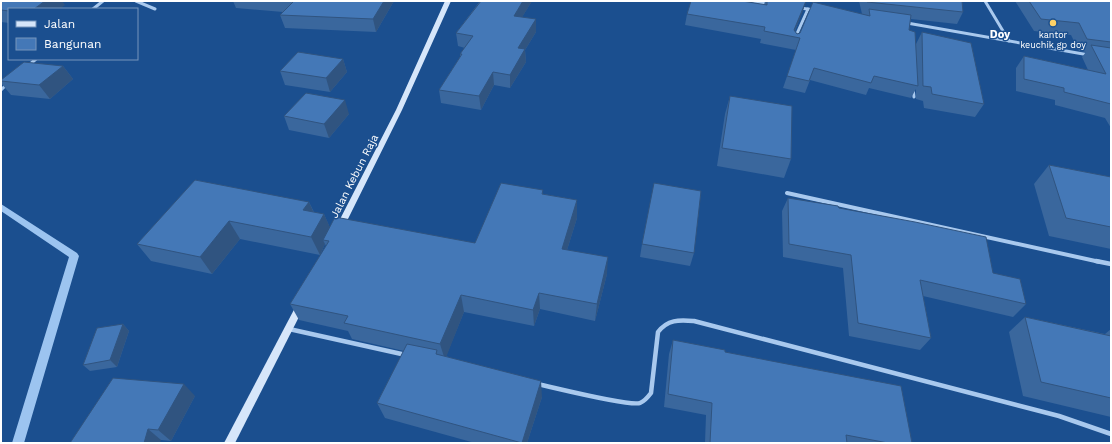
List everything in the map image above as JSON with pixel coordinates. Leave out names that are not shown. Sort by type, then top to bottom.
[{"type":"street","points":[[95,8],[103,1]]},
{"type":"street","points":[[136,1],[155,9]]},
{"type":"street","name":"Jalan Kebun Raja","points":[[335,237],[399,110],[448,1]]},
{"type":"street","points":[[752,1],[772,4]]},
{"type":"street","points":[[985,1],[1009,41]]},
{"type":"street","points":[[793,8],[823,12]]},
{"type":"street","points":[[793,43],[808,10]]},
{"type":"street","points":[[905,22],[1066,52],[1096,56]]},
{"type":"street","points":[[912,24],[912,31]]},
{"type":"street","points":[[24,69],[35,60]]},
{"type":"street","points":[[1,90],[13,79]]},
{"type":"street","points":[[913,82],[914,97]]},
{"type":"street","points":[[787,193],[1111,264]]},
{"type":"street","points":[[229,443],[306,294]]},
{"type":"street","points":[[530,382],[639,404],[648,398],[651,393],[658,332],[668,321],[694,321],[1059,416],[1111,434]]},
{"type":"street","points":[[289,329],[413,356]]},
{"type":"building","points":[[1,1],[45,1],[35,8],[8,8],[8,11],[1,10]]},
{"type":"building","points":[[294,1],[384,1],[373,19],[280,15]]},
{"type":"building","points":[[481,1],[523,1],[514,16],[536,19],[518,48],[525,49],[510,75],[493,72],[479,96],[439,90],[462,54],[460,54],[473,36],[456,33]]},
{"type":"building","points":[[691,1],[742,1],[767,5],[767,1],[806,1],[794,30],[797,34],[800,33],[813,2],[870,16],[869,9],[911,15],[909,30],[915,32],[918,86],[874,76],[871,83],[814,68],[809,81],[787,76],[800,38],[764,31],[765,27],[687,14]]},
{"type":"building","points":[[962,1],[963,12],[867,2]]},
{"type":"building","points":[[1029,1],[1111,1],[1111,42],[1087,39],[1079,23],[1041,19]]},
{"type":"building","points":[[922,32],[971,43],[984,104],[932,94],[931,87],[923,86]]},
{"type":"building","points":[[1091,45],[1111,48],[1111,104],[1064,92],[1064,88],[1024,79],[1024,56],[1106,74]]},
{"type":"building","points":[[298,52],[343,59],[326,78],[280,71]]},
{"type":"building","points":[[24,62],[63,66],[39,85],[1,81]]},
{"type":"building","points":[[306,93],[345,100],[324,124],[284,116]]},
{"type":"building","points":[[730,96],[792,106],[791,159],[722,148]]},
{"type":"building","points":[[1049,165],[1111,177],[1111,227],[1066,218]]},
{"type":"building","points":[[195,180],[309,202],[303,210],[324,214],[311,237],[229,221],[200,257],[137,244]]},
{"type":"building","points":[[501,183],[543,190],[542,194],[577,200],[562,249],[608,257],[597,304],[539,293],[533,310],[461,295],[440,344],[344,323],[348,316],[290,304],[329,241],[323,240],[335,217],[475,243]]},
{"type":"building","points":[[654,183],[701,191],[694,253],[642,244]]},
{"type":"building","points":[[788,198],[838,206],[839,208],[986,237],[993,273],[1020,279],[1026,304],[920,280],[931,338],[858,323],[851,255],[789,244]]},
{"type":"building","points":[[1025,317],[1111,336],[1111,398],[1041,382]]},
{"type":"building","points":[[123,324],[110,360],[83,365],[97,328]]},
{"type":"building","points":[[673,340],[725,350],[725,352],[901,386],[912,443],[888,443],[846,435],[847,443],[710,443],[712,403],[668,394]]},
{"type":"building","points":[[407,344],[437,350],[436,354],[541,381],[522,443],[377,403]]},
{"type":"building","points":[[113,378],[184,384],[158,430],[148,429],[144,443],[70,443]]},
{"type":"waterway","points":[[1,207],[74,256],[18,443]]},
{"type":"place","name":"kantor keuchik gp doy","points":[[1053,23]]},
{"type":"district","name":"Doy","points":[[1000,34]]}]
